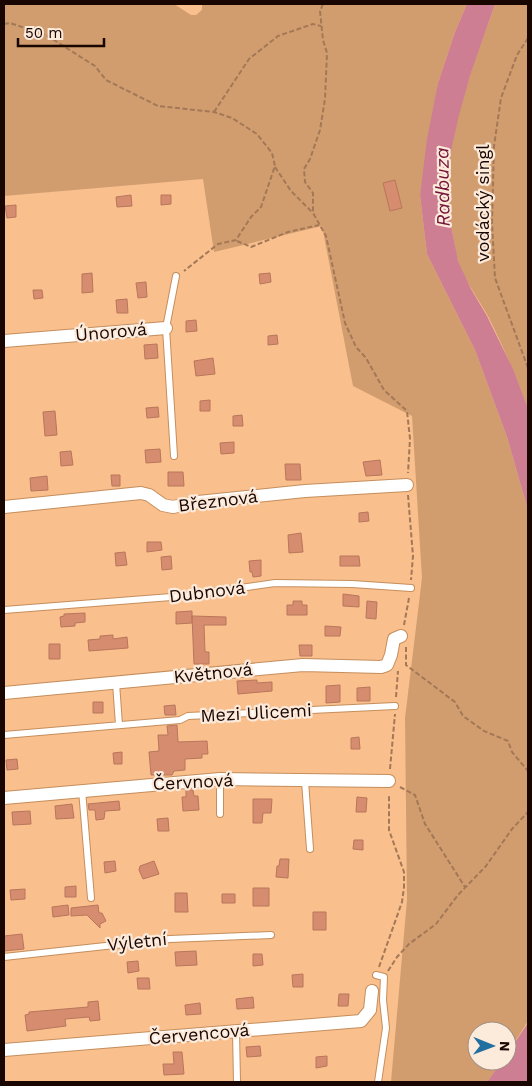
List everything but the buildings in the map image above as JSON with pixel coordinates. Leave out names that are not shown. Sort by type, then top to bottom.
[{"type":"street","name":"Únorová","points":[[4,341],[166,328]]},
{"type":"street","name":"Březnová","points":[[4,507],[141,493],[149,495],[163,505],[173,507],[198,502],[305,491],[407,485]]},
{"type":"street","name":"Květnová","points":[[4,693],[303,665],[381,667],[387,665],[392,654],[394,639],[404,635]]},
{"type":"street","name":"Červnová","points":[[4,798],[220,779],[389,781]]},
{"type":"street","name":"Červencová","points":[[4,1050],[362,1021],[370,1010],[372,991]]},
{"type":"lane","name":"Únorová","points":[[166,328],[176,276]]},
{"type":"lane","points":[[166,328],[174,456]]},
{"type":"lane","name":"Dubnová","points":[[4,610],[184,596],[275,583],[352,584],[411,588]]},
{"type":"lane","points":[[116,683],[119,725]]},
{"type":"lane","name":"Mezi Ulicemi","points":[[4,734],[180,720],[188,716],[395,706]]},
{"type":"lane","points":[[220,779],[220,814]]},
{"type":"lane","points":[[305,781],[310,849]]},
{"type":"lane","points":[[82,790],[91,898]]},
{"type":"lane","name":"Výletní","points":[[4,957],[170,938],[272,935]]},
{"type":"lane","points":[[376,975],[384,977],[383,1000],[386,1028],[378,1082]]},
{"type":"lane","points":[[236,1031],[237,1082]]},
{"type":"path","points":[[313,213],[313,193],[305,182],[304,169],[310,159],[320,130],[325,99],[327,53],[320,11],[323,4]]},
{"type":"path","points":[[4,24],[10,23],[46,35],[95,66],[106,80],[158,106],[214,112],[232,118],[257,134],[272,153],[274,166],[291,191],[313,213],[326,236],[345,323],[356,347],[366,358],[384,390],[407,411],[410,439],[407,485],[413,556],[411,588],[404,635],[406,665],[456,702],[463,716],[484,731],[508,742],[512,752],[528,771]]},
{"type":"path","points":[[214,112],[249,59],[278,36],[312,24],[322,26]]},
{"type":"path","name":"vodácký singl","points":[[528,38],[517,55],[501,98],[494,146],[492,223],[495,278],[528,368]]},
{"type":"path","points":[[236,240],[251,217],[261,207],[274,166]]},
{"type":"path","points":[[176,276],[218,244],[236,240],[250,247],[288,232],[319,225]]},
{"type":"path","points":[[404,635],[405,622]]},
{"type":"path","points":[[376,975],[402,902],[404,887],[404,872],[389,830],[389,781],[398,671]]},
{"type":"path","points":[[389,781],[415,794],[424,824],[465,888]]},
{"type":"path","points":[[384,977],[397,957],[409,944],[436,924],[465,888],[486,866],[512,829],[528,812]]},
{"type":"shaded area","points":[[4,4],[174,4],[191,15],[196,15],[202,10],[202,4],[467,4],[455,32],[438,83],[420,195],[427,254],[475,350],[507,437],[528,510],[528,1021],[517,1038],[517,1021],[467,1021],[467,1071],[495,1071],[487,1082],[391,1082],[407,900],[405,718],[422,578],[412,416],[353,386],[322,226],[214,252],[203,179],[4,196]]},
{"type":"shaded area","points":[[495,4],[528,4],[528,408],[494,329],[461,269],[456,255],[447,187],[452,141],[464,94]]},
{"type":"water","name":"Radbuza","points":[[467,4],[495,4],[470,76],[451,151],[447,187],[451,225],[458,261],[513,369],[528,408],[528,510],[507,437],[475,350],[427,254],[420,195],[427,139],[438,83],[455,32]]},
{"type":"water","points":[[528,1023],[528,1082],[487,1082],[495,1071],[517,1071],[517,1039]]}]
